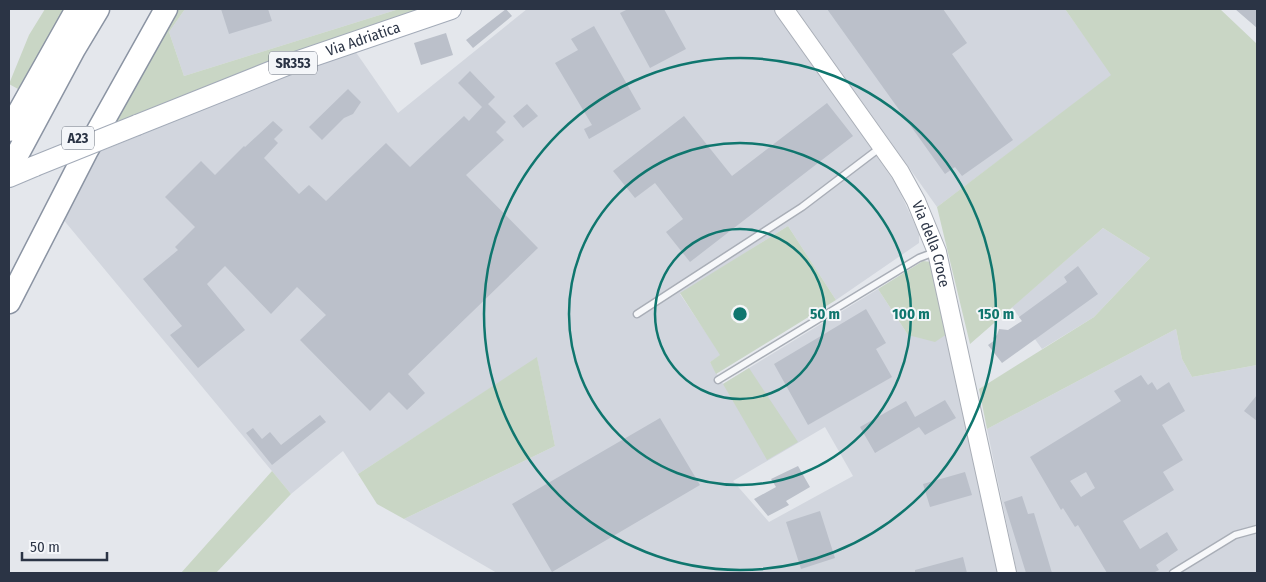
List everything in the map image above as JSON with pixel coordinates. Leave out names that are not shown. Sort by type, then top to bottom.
[{"type":"highway","points":[[9,130],[77,9]]},
{"type":"highway","points":[[9,170],[74,49],[98,9]]},
{"type":"highway","name":"A23","points":[[9,269],[99,99],[150,9]]},
{"type":"highway","name":"A23","points":[[9,302],[86,152],[166,9]]},
{"type":"main road","name":"Via Adriatica","points":[[9,177],[288,65],[451,9]]},
{"type":"main road","name":"Via della Croce","points":[[784,9],[882,146],[916,201],[937,252],[1006,573]]},
{"type":"lane","points":[[637,314],[802,207],[882,146]]},
{"type":"lane","points":[[718,380],[919,258],[937,252]]},
{"type":"lane","points":[[1173,573],[1235,535],[1257,529]]},
{"type":"shaded area","points":[[185,9],[399,9],[184,76],[169,32]]},
{"type":"shaded area","points":[[527,9],[775,9],[896,184],[919,233],[919,243],[836,300],[788,226],[680,294],[721,355],[710,362],[723,384],[878,289],[908,335],[947,334],[1001,573],[497,573],[404,519],[555,446],[537,358],[358,474],[343,451],[291,494],[62,218],[94,154],[353,48],[398,113]],"holes":[[[825,427],[853,476],[769,522],[733,481]]]},
{"type":"shaded area","points":[[796,9],[1065,9],[1112,75],[937,207]]},
{"type":"shaded area","points":[[1103,228],[1150,258],[1094,317],[1042,349],[1012,307]]},
{"type":"shaded area","points":[[1176,329],[1182,359],[1192,377],[1257,365],[1257,573],[1017,573],[987,429]]},
{"type":"green space","points":[[45,9],[65,9],[18,89],[9,84],[29,35]]},
{"type":"green space","points":[[176,9],[185,9],[169,32],[184,76],[399,9],[424,9],[107,127]]},
{"type":"green space","points":[[1065,9],[1220,9],[1257,44],[1257,365],[1192,377],[1182,359],[1176,329],[987,429],[979,389],[1094,317],[1150,258],[1103,228],[970,344],[937,207],[1111,75]]},
{"type":"green space","points":[[788,226],[836,300],[716,374],[710,362],[720,355],[680,293]]},
{"type":"green space","points":[[923,261],[932,262],[947,334],[935,342],[908,335],[878,289]]},
{"type":"green space","points":[[537,357],[555,446],[404,519],[377,504],[358,474]]},
{"type":"green space","points":[[749,368],[798,442],[767,460],[723,384]]},
{"type":"green space","points":[[272,471],[291,494],[216,573],[181,573]]},
{"type":"building","points":[[221,9],[268,9],[272,21],[229,34]]},
{"type":"building","points":[[506,9],[512,16],[473,48],[466,40]]},
{"type":"building","points":[[628,9],[664,9],[686,49],[650,68],[620,13]]},
{"type":"building","points":[[827,9],[943,9],[967,43],[952,54],[1013,140],[962,176],[955,167],[945,174]]},
{"type":"building","points":[[1235,9],[1257,9],[1257,28]]},
{"type":"building","points":[[594,26],[641,109],[589,139],[584,129],[592,125],[555,63],[578,50],[571,39]]},
{"type":"building","points":[[446,33],[453,55],[421,65],[414,43]]},
{"type":"building","points":[[470,71],[495,97],[488,104],[506,122],[496,132],[504,140],[466,175],[538,248],[408,374],[425,393],[407,410],[389,392],[370,411],[300,340],[326,315],[297,287],[271,314],[225,266],[207,284],[245,330],[198,368],[170,335],[182,326],[143,279],[178,250],[175,247],[195,227],[165,197],[201,161],[215,175],[273,121],[283,130],[274,139],[278,143],[264,158],[299,194],[309,185],[326,201],[386,143],[410,167],[464,116],[469,121],[482,107],[458,83]]},
{"type":"building","points":[[348,89],[361,102],[353,114],[344,118],[322,140],[309,127]]},
{"type":"building","points":[[827,103],[853,136],[690,262],[666,232],[683,219],[655,183],[635,198],[613,171],[684,116],[732,176]]},
{"type":"building","points":[[527,104],[538,116],[523,128],[513,116]]},
{"type":"building","points":[[1078,266],[1098,294],[1002,363],[988,345],[995,340],[993,338],[997,335],[999,329],[1008,330],[1022,321],[1019,317],[1067,282],[1064,277]]},
{"type":"building","points":[[866,309],[886,343],[876,349],[892,377],[808,425],[774,364]]},
{"type":"building","points":[[1141,375],[1148,385],[1152,382],[1157,390],[1169,382],[1185,411],[1162,425],[1183,460],[1163,472],[1174,490],[1123,521],[1140,549],[1167,532],[1178,550],[1156,565],[1159,570],[1153,573],[1107,573],[1078,525],[1075,527],[1063,508],[1061,510],[1030,457],[1121,401],[1114,391]],"holes":[[[1086,472],[1095,488],[1081,497],[1070,481]]]},
{"type":"building","points":[[1257,395],[1257,421],[1244,411]]},
{"type":"building","points":[[945,400],[956,418],[925,435],[919,427],[875,453],[860,427],[906,401],[915,417]]},
{"type":"building","points":[[320,415],[326,422],[272,465],[246,433],[253,428],[262,439],[270,432],[281,445]]},
{"type":"building","points":[[660,418],[700,485],[552,572],[512,504]]},
{"type":"building","points":[[798,466],[810,487],[786,501],[789,505],[768,516],[754,499],[776,487],[771,479]]},
{"type":"building","points":[[965,472],[972,495],[930,507],[923,484]]},
{"type":"building","points":[[1022,496],[1028,514],[1034,513],[1052,573],[1026,573],[1004,502]]},
{"type":"building","points":[[820,511],[835,558],[801,569],[786,522]]},
{"type":"building","points":[[963,557],[967,573],[915,573],[915,570]]}]
